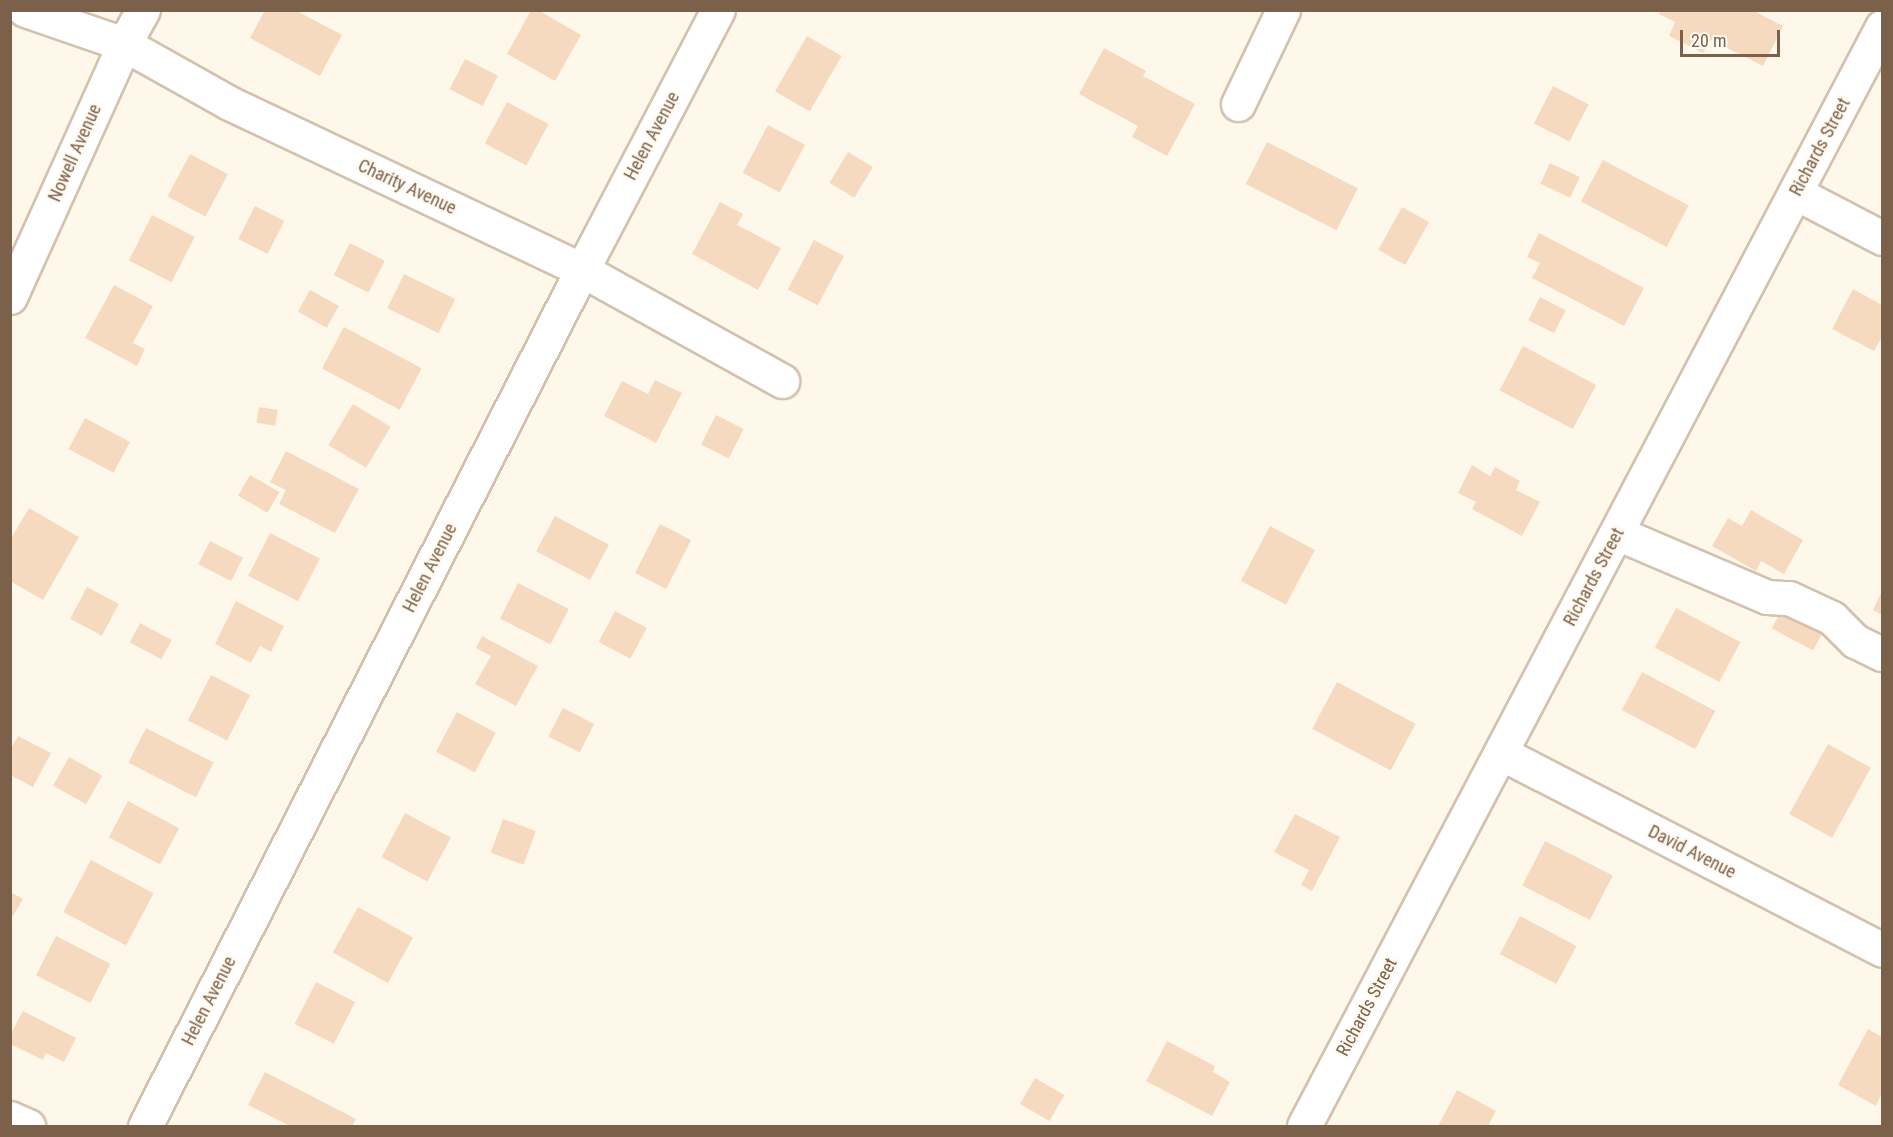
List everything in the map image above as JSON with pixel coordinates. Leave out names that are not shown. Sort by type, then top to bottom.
[{"type":"street","name":"Charity Avenue","points":[[25,10],[124,44],[229,103],[582,270],[782,381]]},
{"type":"street","name":"Nowell Avenue","points":[[10,297],[124,44],[143,10]]},
{"type":"street","name":"Helen Avenue","points":[[145,1126],[582,270],[718,10]]},
{"type":"street","points":[[1238,104],[1283,10]]},
{"type":"street","name":"Richards Street","points":[[1304,1126],[1882,27]]},
{"type":"street","points":[[1796,193],[1882,238]]},
{"type":"street","points":[[1617,533],[1767,597],[1789,598],[1832,618],[1855,641],[1882,654]]},
{"type":"street","name":"David Avenue","points":[[1501,753],[1882,950]]},
{"type":"street","points":[[10,1118],[28,1126]]},
{"type":"building","points":[[265,10],[295,10],[342,35],[320,76],[250,38]]},
{"type":"building","points":[[531,10],[538,10],[581,35],[555,81],[507,54]]},
{"type":"building","points":[[1661,10],[1752,10],[1783,26],[1763,66],[1711,40],[1703,53],[1669,36],[1675,22],[1659,14]]},
{"type":"building","points":[[807,36],[842,56],[810,111],[775,91]]},
{"type":"building","points":[[1104,48],[1146,71],[1143,76],[1195,104],[1167,156],[1132,137],[1138,126],[1079,94]]},
{"type":"building","points":[[465,59],[498,76],[483,106],[450,89]]},
{"type":"building","points":[[1553,86],[1589,104],[1570,142],[1534,123]]},
{"type":"building","points":[[507,102],[548,124],[526,166],[485,143]]},
{"type":"building","points":[[768,125],[805,145],[780,192],[743,173]]},
{"type":"building","points":[[1267,142],[1358,188],[1337,230],[1246,184]]},
{"type":"building","points":[[848,152],[873,167],[854,198],[829,183]]},
{"type":"building","points":[[190,154],[228,174],[205,217],[167,196]]},
{"type":"building","points":[[1603,160],[1689,206],[1667,247],[1581,201]]},
{"type":"building","points":[[1550,163],[1580,177],[1570,198],[1540,184]]},
{"type":"building","points":[[720,202],[743,214],[737,225],[781,248],[758,290],[692,254]]},
{"type":"building","points":[[255,206],[284,221],[268,254],[238,239]]},
{"type":"building","points":[[1402,207],[1429,222],[1405,265],[1378,250]]},
{"type":"building","points":[[152,215],[195,237],[172,282],[129,260]]},
{"type":"building","points":[[1539,233],[1644,288],[1624,326],[1532,278],[1540,263],[1527,257]]},
{"type":"building","points":[[814,240],[844,256],[818,305],[788,289]]},
{"type":"building","points":[[350,243],[385,261],[368,293],[334,275]]},
{"type":"building","points":[[404,274],[455,299],[439,333],[387,308]]},
{"type":"building","points":[[114,285],[153,306],[133,343],[145,349],[137,366],[85,338]]},
{"type":"building","points":[[1853,289],[1882,305],[1882,337],[1874,351],[1832,329]]},
{"type":"building","points":[[310,290],[339,306],[327,328],[298,312]]},
{"type":"building","points":[[1540,297],[1566,310],[1554,333],[1528,320]]},
{"type":"building","points":[[344,327],[422,368],[400,410],[322,368]]},
{"type":"building","points":[[1523,346],[1596,385],[1573,429],[1500,390]]},
{"type":"building","points":[[655,380],[682,393],[656,443],[604,416],[622,381],[648,394]]},
{"type":"building","points":[[353,404],[391,427],[366,468],[328,445]]},
{"type":"building","points":[[259,407],[278,410],[275,426],[256,423]]},
{"type":"building","points":[[716,415],[744,429],[729,458],[701,444]]},
{"type":"building","points":[[85,418],[130,442],[114,473],[69,449]]},
{"type":"building","points":[[286,451],[359,489],[335,533],[279,504],[286,490],[270,482]]},
{"type":"building","points":[[1472,465],[1490,476],[1495,467],[1520,481],[1516,490],[1540,502],[1522,536],[1472,509],[1476,502],[1458,493]]},
{"type":"building","points":[[250,475],[279,492],[267,513],[238,496]]},
{"type":"building","points":[[29,508],[79,537],[43,600],[10,581],[10,540]]},
{"type":"building","points":[[1751,510],[1803,540],[1784,574],[1761,561],[1756,571],[1712,546],[1728,518],[1742,526]]},
{"type":"building","points":[[555,516],[609,545],[590,580],[536,551]]},
{"type":"building","points":[[660,524],[691,540],[666,589],[635,573]]},
{"type":"building","points":[[1270,526],[1315,550],[1286,605],[1241,581]]},
{"type":"building","points":[[270,533],[320,558],[298,601],[248,576]]},
{"type":"building","points":[[210,541],[243,558],[231,581],[198,564]]},
{"type":"building","points":[[518,583],[569,609],[551,645],[500,619]]},
{"type":"building","points":[[87,587],[119,604],[102,636],[70,619]]},
{"type":"building","points":[[1882,591],[1882,615],[1873,610]]},
{"type":"building","points":[[236,601],[284,626],[271,652],[260,646],[251,663],[215,644]]},
{"type":"building","points":[[1676,608],[1740,642],[1719,682],[1655,648]]},
{"type":"building","points":[[1782,609],[1823,631],[1813,650],[1772,628]]},
{"type":"building","points":[[615,611],[647,628],[630,659],[599,642]]},
{"type":"building","points":[[140,623],[172,640],[161,659],[130,642]]},
{"type":"building","points":[[482,636],[538,666],[516,706],[475,684],[491,656],[476,648]]},
{"type":"building","points":[[1642,672],[1715,711],[1695,749],[1622,710]]},
{"type":"building","points":[[211,675],[250,695],[227,740],[188,720]]},
{"type":"building","points":[[1337,682],[1416,724],[1391,771],[1312,729]]},
{"type":"building","points":[[563,708],[594,724],[580,752],[548,737]]},
{"type":"building","points":[[457,712],[496,733],[475,772],[436,752]]},
{"type":"building","points":[[146,728],[214,763],[196,797],[128,763]]},
{"type":"building","points":[[18,736],[51,753],[33,787],[10,775],[10,750]]},
{"type":"building","points":[[1828,744],[1871,768],[1832,838],[1789,814]]},
{"type":"building","points":[[69,757],[102,775],[86,804],[53,786]]},
{"type":"building","points":[[128,801],[179,828],[160,864],[109,837]]},
{"type":"building","points":[[405,813],[451,837],[427,882],[382,857]]},
{"type":"building","points":[[1295,814],[1340,837],[1312,891],[1301,885],[1309,870],[1274,852]]},
{"type":"building","points":[[503,819],[536,831],[524,865],[491,853]]},
{"type":"building","points":[[1545,841],[1613,876],[1590,920],[1522,886]]},
{"type":"building","points":[[91,860],[154,893],[126,945],[63,912]]},
{"type":"building","points":[[10,892],[23,899],[10,921]]},
{"type":"building","points":[[358,907],[413,938],[388,983],[333,952]]},
{"type":"building","points":[[1520,916],[1577,946],[1556,984],[1500,954]]},
{"type":"building","points":[[56,936],[110,964],[90,1003],[36,975]]},
{"type":"building","points":[[316,982],[355,1002],[334,1044],[295,1024]]},
{"type":"building","points":[[23,1011],[76,1038],[64,1062],[46,1053],[43,1060],[10,1044],[10,1035]]},
{"type":"building","points":[[1868,1029],[1882,1037],[1882,1093],[1876,1106],[1838,1085]]},
{"type":"building","points":[[1167,1041],[1215,1066],[1213,1072],[1230,1082],[1212,1116],[1146,1081]]},
{"type":"building","points":[[265,1072],[356,1119],[352,1126],[290,1126],[248,1105]]},
{"type":"building","points":[[1035,1078],[1064,1095],[1049,1121],[1020,1104]]},
{"type":"building","points":[[1457,1090],[1496,1111],[1488,1126],[1438,1126]]}]
